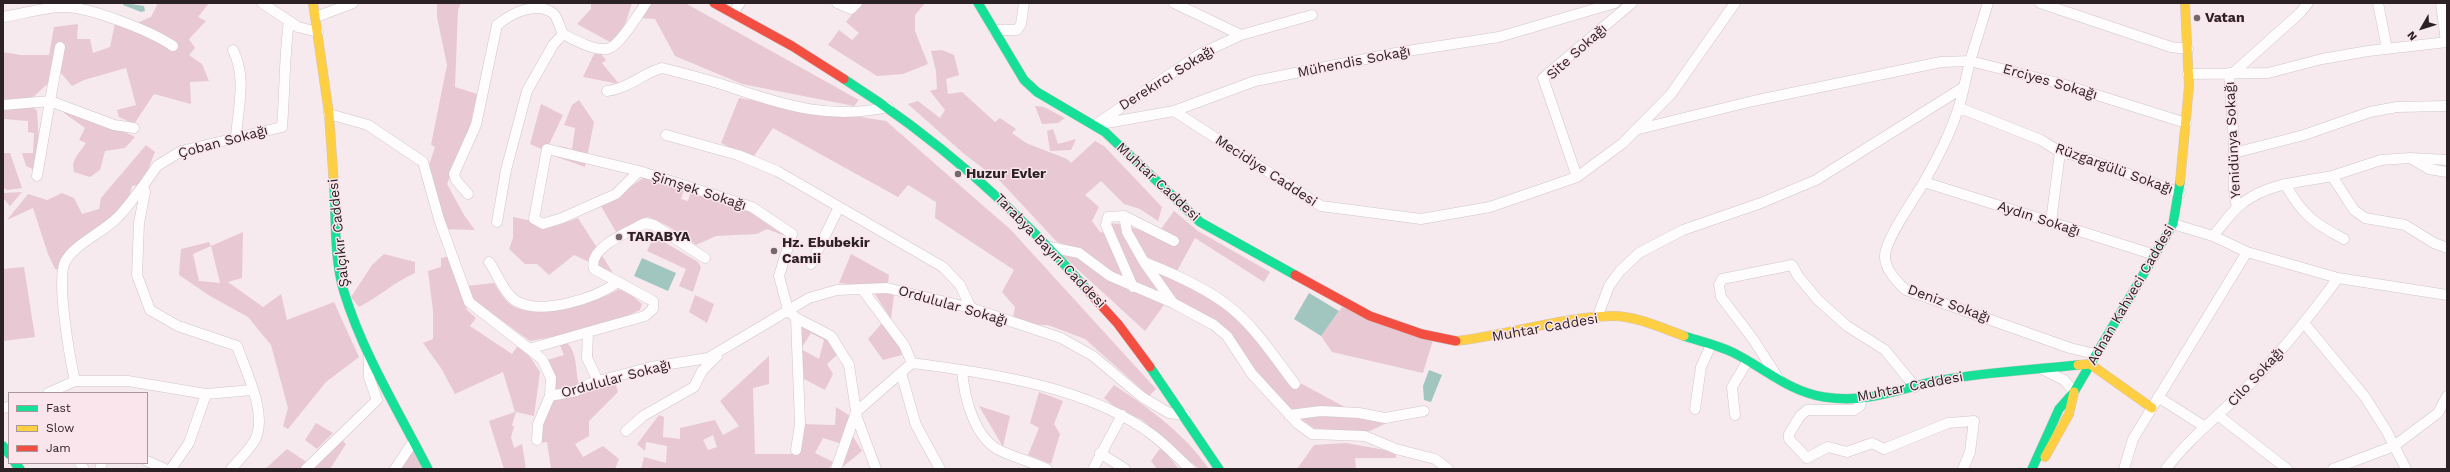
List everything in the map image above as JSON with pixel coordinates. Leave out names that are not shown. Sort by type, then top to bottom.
[{"type":"main road","name":"Şalçıkır Caddesi","points":[[313,3],[329,114],[338,254],[344,292],[369,354],[428,469]]},
{"type":"main road","name":"Tarabya Bayırı Caddesi","points":[[714,3],[824,64],[888,107],[967,168],[1050,247],[1125,332],[1185,415],[1219,469]]},
{"type":"main road","name":"Muhtar Caddesi","points":[[978,3],[1024,80],[1037,92],[1105,132],[1200,222],[1370,316],[1422,334],[1451,341],[1491,337],[1555,323],[1614,316],[1641,321],[1732,352],[1779,380],[1803,391],[1824,397],[1862,399],[1936,381],[1974,375],[2090,364]]},
{"type":"main road","name":"Adnan Kahveci Caddesi","points":[[2032,469],[2058,409],[2074,392],[2095,354],[2174,224],[2180,193],[2186,123],[2188,49],[2185,3]]},
{"type":"main road","points":[[2090,364],[2152,408]]},
{"type":"main road","name":"Adnan Kahveci Caddesi","points":[[2042,469],[2045,457],[2069,414],[2074,392]]},
{"type":"street","points":[[262,3],[298,27],[318,32]]},
{"type":"street","points":[[316,17],[353,3]]},
{"type":"street","points":[[468,194],[456,180],[454,174],[476,125],[497,25],[525,5],[540,5],[555,14],[563,34],[586,45],[607,50],[616,46],[646,3]]},
{"type":"street","points":[[733,13],[740,3]]},
{"type":"street","points":[[837,3],[851,9],[857,3]]},
{"type":"street","points":[[994,30],[1017,30],[1021,24],[1024,3]]},
{"type":"street","points":[[1174,3],[1241,35]]},
{"type":"street","name":"Mühendis Sokağı","points":[[1095,125],[1174,110],[1255,81],[1401,52],[1499,37],[1615,3]]},
{"type":"street","name":"Site Sokağı","points":[[1577,177],[1543,78],[1632,3]]},
{"type":"street","name":"Mecidiye Caddesi","points":[[1174,110],[1320,206],[1421,219],[1490,207],[1577,177],[1623,142],[1671,94],[1735,3]]},
{"type":"street","points":[[1970,61],[1988,3]]},
{"type":"street","points":[[2040,3],[2171,47],[2188,49]]},
{"type":"street","points":[[2297,3],[2300,13]]},
{"type":"street","points":[[2231,73],[2300,13],[2308,3]]},
{"type":"street","points":[[2378,3],[2386,49]]},
{"type":"street","points":[[2188,74],[2268,73],[2322,59],[2386,49],[2446,42],[2440,3]]},
{"type":"street","points":[[3,17],[64,7],[127,23],[160,37],[173,46]]},
{"type":"street","name":"Derekırcı Sokağı","points":[[1095,125],[1200,54],[1241,35],[1312,15]]},
{"type":"street","name":"Çoban Sokağı","points":[[75,381],[62,283],[65,263],[89,238],[96,235],[118,218],[157,166],[181,151],[282,127],[285,94],[284,54],[289,21]]},
{"type":"street","points":[[497,222],[506,170],[527,91],[553,45],[563,34]]},
{"type":"street","points":[[37,176],[60,47]]},
{"type":"street","points":[[233,50],[240,68],[242,82],[236,137]]},
{"type":"street","name":"Erciyes Sokağı","points":[[1636,130],[1753,101],[1934,63],[1970,61],[2062,84],[2186,123]]},
{"type":"street","name":"Deniz Sokağı","points":[[1970,61],[1960,108],[1941,152],[1894,231],[1885,254],[1895,280],[1906,290],[2070,348],[2095,354]]},
{"type":"street","points":[[607,91],[622,89],[651,71],[662,68],[766,100],[822,112],[864,113],[888,107]]},
{"type":"street","name":"Yenidünya Sokağı","points":[[2231,73],[2234,191],[2237,208]]},
{"type":"street","points":[[1597,318],[1609,286],[1620,271],[1639,253],[1683,230],[1761,203],[1816,180],[1964,87]]},
{"type":"street","points":[[3,104],[50,101],[114,125],[134,128]]},
{"type":"street","points":[[2234,153],[2304,135],[2370,112],[2397,107],[2447,106]]},
{"type":"street","name":"Rüzgargülü Sokağı","points":[[1960,108],[2041,140],[2060,152],[2085,158],[2180,193]]},
{"type":"street","points":[[329,114],[368,125],[424,162],[439,220],[470,302],[542,359],[551,378],[550,396],[538,424],[537,440]]},
{"type":"street","points":[[666,134],[738,155],[777,171],[943,267],[960,285],[971,308]]},
{"type":"street","name":"Şimşek Sokağı","points":[[639,171],[616,194],[562,218],[543,224],[534,219],[547,149],[639,171],[752,207],[792,234],[779,276],[788,310]]},
{"type":"street","points":[[2051,222],[2060,152]]},
{"type":"street","points":[[2213,236],[2237,208],[2264,190],[2285,184],[2332,176],[2381,160],[2410,158],[2447,160]]},
{"type":"street","points":[[2410,158],[2429,169],[2447,172]]},
{"type":"street","points":[[2332,176],[2354,210],[2366,218],[2405,225],[2434,243],[2447,248]]},
{"type":"street","name":"Aydın Sokağı","points":[[1924,182],[2155,255]]},
{"type":"street","points":[[2285,184],[2296,203],[2315,224],[2344,239]]},
{"type":"street","points":[[143,186],[145,192],[139,222],[137,275],[150,310],[178,326],[237,346],[253,390],[260,421],[254,440],[231,469]]},
{"type":"street","points":[[811,264],[839,207]]},
{"type":"street","points":[[1133,287],[1106,225],[1108,216],[1124,216],[1174,241]]},
{"type":"street","points":[[1124,216],[1127,232],[1144,262],[1173,303]]},
{"type":"street","points":[[529,349],[645,316],[653,309],[653,301],[594,269],[592,264],[597,251],[645,223],[654,226],[705,258]]},
{"type":"street","points":[[2174,224],[2213,236],[2247,252],[2338,278],[2447,295]]},
{"type":"street","points":[[1050,247],[1079,253],[1110,276],[1173,303],[1214,325],[1228,336],[1252,374],[1289,415],[1312,434],[1365,436],[1396,450],[1435,459],[1448,469]]},
{"type":"street","points":[[2124,469],[2133,439],[2247,252]]},
{"type":"street","points":[[489,262],[512,297],[518,302],[546,307],[584,300],[603,292],[618,282]]},
{"type":"street","points":[[1144,262],[1174,274],[1230,307],[1261,339],[1295,384]]},
{"type":"street","points":[[1779,380],[1753,339],[1721,297],[1719,285],[1722,279],[1792,265],[1798,276],[1818,300],[1847,326],[1885,350],[1915,387]]},
{"type":"street","name":"Cilo Sokağı","points":[[2166,469],[2205,427],[2219,416],[2266,368],[2304,324],[2338,278]]},
{"type":"street","name":"Ordulular Sokağı","points":[[550,396],[576,391],[598,381],[651,367],[708,358],[809,298],[837,290],[887,288],[971,308],[1061,338],[1093,356],[1142,397],[1170,413],[1185,415]]},
{"type":"street","points":[[862,289],[904,345],[912,363]]},
{"type":"street","points":[[788,310],[796,318],[831,336],[849,365],[856,412],[876,469]]},
{"type":"street","points":[[796,318],[800,424],[796,450]]},
{"type":"street","points":[[2304,324],[2365,397],[2406,469]]},
{"type":"street","points":[[588,332],[587,358],[598,381]]},
{"type":"street","points":[[1695,409],[1702,366],[1711,345]]},
{"type":"street","points":[[626,431],[643,416],[694,387],[702,371],[723,350]]},
{"type":"street","points":[[306,469],[378,400],[369,377],[369,354]]},
{"type":"street","points":[[1735,415],[1732,387],[1747,362]]},
{"type":"street","points":[[912,363],[962,370],[1036,385],[1074,396],[1122,415],[1154,436],[1190,469]]},
{"type":"street","points":[[836,469],[856,412],[912,363]]},
{"type":"street","points":[[2042,369],[2064,380],[2074,392]]},
{"type":"street","points":[[962,370],[964,385],[974,417],[988,443],[1000,451],[1047,469]]},
{"type":"street","points":[[901,373],[916,425],[940,469]]},
{"type":"street","points":[[50,392],[75,381],[128,381],[177,391],[206,394],[253,390]]},
{"type":"street","points":[[171,469],[189,443],[206,394]]},
{"type":"street","points":[[2333,469],[2394,446],[2438,413],[2447,396]]},
{"type":"street","points":[[2158,397],[2205,427]]},
{"type":"street","points":[[1862,399],[1860,406],[1854,410],[1811,410],[1803,412],[1789,434],[1789,440],[1807,458],[1828,447],[1847,452],[1872,443],[1884,449],[1948,423],[1974,421],[1970,452],[1963,469]]},
{"type":"street","points":[[1289,415],[1321,411],[1359,413],[1385,418],[1424,411]]},
{"type":"street","points":[[1093,469],[1100,452],[1122,415]]},
{"type":"street","points":[[2219,416],[2287,469]]},
{"type":"street","points":[[395,469],[413,442]]},
{"type":"street","points":[[1100,452],[1126,469]]},
{"type":"street","points":[[148,461],[165,469]]},
{"type":"shaded area","points":[[124,3],[144,6],[145,11],[141,12],[123,5]]},
{"type":"shaded area","points":[[156,3],[209,3],[198,17],[206,21],[189,39],[195,48],[189,55],[202,64],[209,81],[190,82],[191,104],[154,94],[134,124],[119,117],[117,110],[136,105],[126,68],[84,80],[72,86],[60,72],[28,102],[37,111],[41,173],[26,166],[22,153],[33,153],[34,133],[28,132],[28,121],[4,119],[3,140],[3,52],[21,55],[49,55],[54,27],[78,24],[77,39],[90,39],[93,53],[110,47],[117,14],[137,23],[151,17],[157,5]]},
{"type":"shaded area","points":[[437,3],[461,3],[458,10],[455,87],[477,94],[470,126],[447,184],[464,215],[475,230],[440,229],[423,183],[435,147],[431,145],[447,65],[437,17]]},
{"type":"shaded area","points":[[591,3],[632,3],[624,28],[612,43],[577,24],[591,9]]},
{"type":"shaded area","points":[[685,3],[859,100],[854,106],[742,84],[675,56],[655,19],[639,18],[638,4]]},
{"type":"shaded area","points":[[861,3],[925,3],[915,15],[915,31],[928,64],[903,74],[877,76],[828,45],[839,30],[852,40],[859,33],[846,22]]},
{"type":"shaded area","points":[[942,50],[954,55],[959,75],[946,79],[948,94],[962,92],[995,122],[1000,118],[1016,129],[1012,133],[1026,143],[1067,159],[1071,163],[1095,141],[1104,146],[1162,207],[1158,221],[1140,209],[1124,204],[1101,181],[1085,195],[1099,207],[1092,221],[1100,232],[1106,233],[1128,282],[1080,250],[1057,242],[1001,182],[963,153],[908,104],[918,101],[940,118],[945,110],[930,91],[937,89],[936,71],[931,51]]},
{"type":"shaded area","points":[[594,54],[601,54],[606,60],[602,63],[619,84],[583,77]]},
{"type":"shaded area","points":[[739,98],[886,121],[1011,230],[1156,389],[1149,396],[1085,339],[1048,325],[1012,324],[1015,307],[1002,292],[1014,270],[935,218],[936,202],[908,185],[898,197],[773,128],[752,159],[721,143]]},
{"type":"shaded area","points":[[579,100],[594,122],[585,167],[557,157],[560,146],[572,149],[575,128],[564,125],[572,105]]},
{"type":"shaded area","points":[[68,104],[135,137],[125,148],[105,151],[100,170],[90,177],[74,172],[73,167],[75,160],[86,143],[79,140],[85,128],[64,113]]},
{"type":"shaded area","points":[[541,104],[563,115],[546,151],[530,144]]},
{"type":"shaded area","points":[[1035,106],[1044,107],[1065,118],[1058,123],[1042,124]]},
{"type":"shaded area","points":[[1053,129],[1058,144],[1076,139],[1071,150],[1050,151],[1047,131]]},
{"type":"shaded area","points":[[146,145],[155,152],[142,184],[132,186],[125,212],[71,260],[64,270],[55,269],[48,254],[33,208],[7,220],[28,194],[47,200],[62,193],[74,198],[82,214],[99,209],[101,198]]},
{"type":"shaded area","points":[[3,153],[10,153],[22,188],[7,190],[3,187]]},
{"type":"shaded area","points":[[645,177],[684,189],[681,199],[688,201],[691,191],[750,208],[787,232],[785,236],[767,229],[757,234],[716,236],[696,245],[668,226],[648,217],[616,232],[601,206]]},
{"type":"shaded area","points":[[22,192],[10,206],[3,198],[3,193]]},
{"type":"shaded area","points":[[1174,211],[1198,231],[1270,272],[1264,282],[1195,238],[1177,271],[1145,261],[1128,226],[1156,236]]},
{"type":"shaded area","points":[[513,217],[556,226],[578,218],[613,273],[574,255],[549,275],[537,264],[525,264],[509,249],[513,238]]},
{"type":"shaded area","points":[[1107,223],[1120,224],[1125,228],[1168,299],[1134,286]]},
{"type":"shaded area","points":[[243,232],[242,278],[228,282],[263,307],[281,294],[287,320],[334,302],[359,357],[326,382],[288,429],[283,426],[288,408],[271,345],[248,317],[210,296],[179,275],[181,249],[209,242],[211,246]],"holes":[[[211,246],[220,283],[199,281],[193,254]]]},
{"type":"shaded area","points":[[654,236],[698,262],[701,267],[693,292],[679,286],[686,269],[647,251]]},
{"type":"shaded area","points":[[384,254],[415,262],[415,273],[359,307],[351,297],[372,265]]},
{"type":"shaded area","points":[[851,254],[889,275],[888,285],[866,286],[839,283]]},
{"type":"shaded area","points":[[1062,255],[1078,256],[1106,278],[1164,305],[1145,331]]},
{"type":"shaded area","points":[[451,256],[469,306],[466,309],[476,318],[470,326],[512,354],[517,347],[526,351],[540,372],[534,416],[516,412],[512,425],[514,427],[511,437],[514,448],[522,444],[526,469],[504,469],[489,421],[515,412],[503,372],[455,394],[441,368],[423,343],[433,339],[433,311],[428,271],[441,267],[441,258]]},
{"type":"shaded area","points":[[642,258],[676,273],[668,291],[634,276]]},
{"type":"shaded area","points":[[1146,264],[1229,308],[1296,386],[1302,384],[1352,411],[1407,413],[1370,431],[1318,431],[1292,413],[1254,372],[1230,334],[1174,301]]},
{"type":"shaded area","points":[[24,267],[35,337],[3,341],[3,269]]},
{"type":"shaded area","points":[[494,283],[502,296],[508,302],[514,307],[525,310],[552,310],[583,304],[619,289],[628,292],[642,304],[640,310],[614,321],[572,333],[530,341],[473,300],[467,286]]},
{"type":"shaded area","points":[[873,291],[886,291],[894,295],[891,319]]},
{"type":"shaded area","points":[[1309,293],[1339,311],[1321,336],[1294,319]]},
{"type":"shaded area","points":[[695,295],[714,304],[707,323],[689,312]]},
{"type":"shaded area","points":[[1342,307],[1433,340],[1423,373],[1332,352],[1321,336]]},
{"type":"shaded area","points":[[799,322],[829,337],[839,353],[827,364],[833,374],[825,390],[804,379],[801,349],[819,359],[824,340],[811,333],[801,348]]},
{"type":"shaded area","points":[[882,323],[900,347],[902,355],[883,360],[868,339]]},
{"type":"shaded area","points":[[566,342],[573,351],[579,385],[551,395],[547,360],[564,355],[559,343]]},
{"type":"shaded area","points":[[769,356],[769,384],[753,388],[755,454],[798,454],[803,424],[835,425],[836,407],[850,416],[842,444],[823,438],[815,453],[833,462],[829,469],[641,469],[644,457],[666,463],[667,446],[646,442],[645,451],[637,444],[659,415],[664,417],[663,437],[680,439],[680,428],[715,420],[723,435],[739,426],[720,401]],"holes":[[[713,435],[717,447],[708,450],[703,440]]]},
{"type":"shaded area","points":[[1429,370],[1442,375],[1431,402],[1424,400],[1423,386]]},
{"type":"shaded area","points":[[614,379],[618,392],[589,421],[589,436],[575,444],[583,457],[603,446],[619,459],[615,469],[551,469],[547,442],[539,443],[539,428],[551,398]]},
{"type":"shaded area","points":[[1114,385],[1166,422],[1189,444],[1209,469],[1199,469],[1142,420],[1115,407],[1104,398]]},
{"type":"shaded area","points":[[1039,392],[1063,401],[1054,424],[1060,434],[1051,464],[1028,455],[1039,428],[1030,423]]},
{"type":"shaded area","points":[[979,406],[1010,416],[1003,447]]},
{"type":"shaded area","points":[[316,423],[333,433],[317,449],[305,440]]},
{"type":"shaded area","points":[[852,435],[862,451],[840,469]]},
{"type":"shaded area","points":[[338,437],[346,444],[330,469],[312,469]]},
{"type":"shaded area","points":[[1346,443],[1396,452],[1396,458],[1355,458],[1356,469],[1297,469],[1314,445]]},
{"type":"shaded area","points":[[1161,447],[1179,469],[1157,469],[1151,461]]},
{"type":"shaded area","points":[[287,449],[308,463],[302,469],[265,469]]},
{"type":"shaded area","points":[[413,450],[423,469],[395,469]]},
{"type":"traffic: fast","points":[[978,3],[1024,80],[1037,92],[1105,132],[1200,222],[1295,275]]},
{"type":"traffic: fast","points":[[844,79],[911,125],[974,176],[1034,232],[1089,292]]},
{"type":"traffic: fast","points":[[2032,469],[2059,409],[2074,392],[2173,224],[2180,182]]},
{"type":"traffic: fast","points":[[334,186],[338,266],[344,292],[371,360],[428,469]]},
{"type":"traffic: fast","points":[[1684,336],[1732,352],[1799,390],[1824,397],[1840,399],[1854,399],[1882,395],[1922,384],[1972,375],[2078,365]]},
{"type":"traffic: fast","points":[[1150,367],[1219,469]]},
{"type":"traffic: fast","points":[[3,446],[8,453]]},
{"type":"traffic: fast","points":[[16,464],[20,469]]},
{"type":"traffic: slow","points":[[313,3],[329,114],[334,186]]},
{"type":"traffic: slow","points":[[2180,182],[2189,86],[2185,3]]},
{"type":"traffic: slow","points":[[1456,341],[1495,335],[1573,319],[1613,316],[1640,320],[1684,336]]},
{"type":"traffic: slow","points":[[2078,365],[2090,364],[2152,408]]},
{"type":"traffic: slow","points":[[2045,457],[2069,414],[2074,392]]},
{"type":"traffic: jam","points":[[714,3],[792,46],[844,79]]},
{"type":"traffic: jam","points":[[1295,275],[1370,316],[1422,334],[1456,341]]},
{"type":"traffic: jam","points":[[1089,292],[1118,324],[1150,367]]},
{"type":"place","name":"Vatan","points":[[2197,18]]},
{"type":"place","name":"Huzur Evler","points":[[958,174]]},
{"type":"place","name":"TARABYA","points":[[619,237]]},
{"type":"place","name":"Hz. Ebubekir Camii","points":[[774,251]]}]
